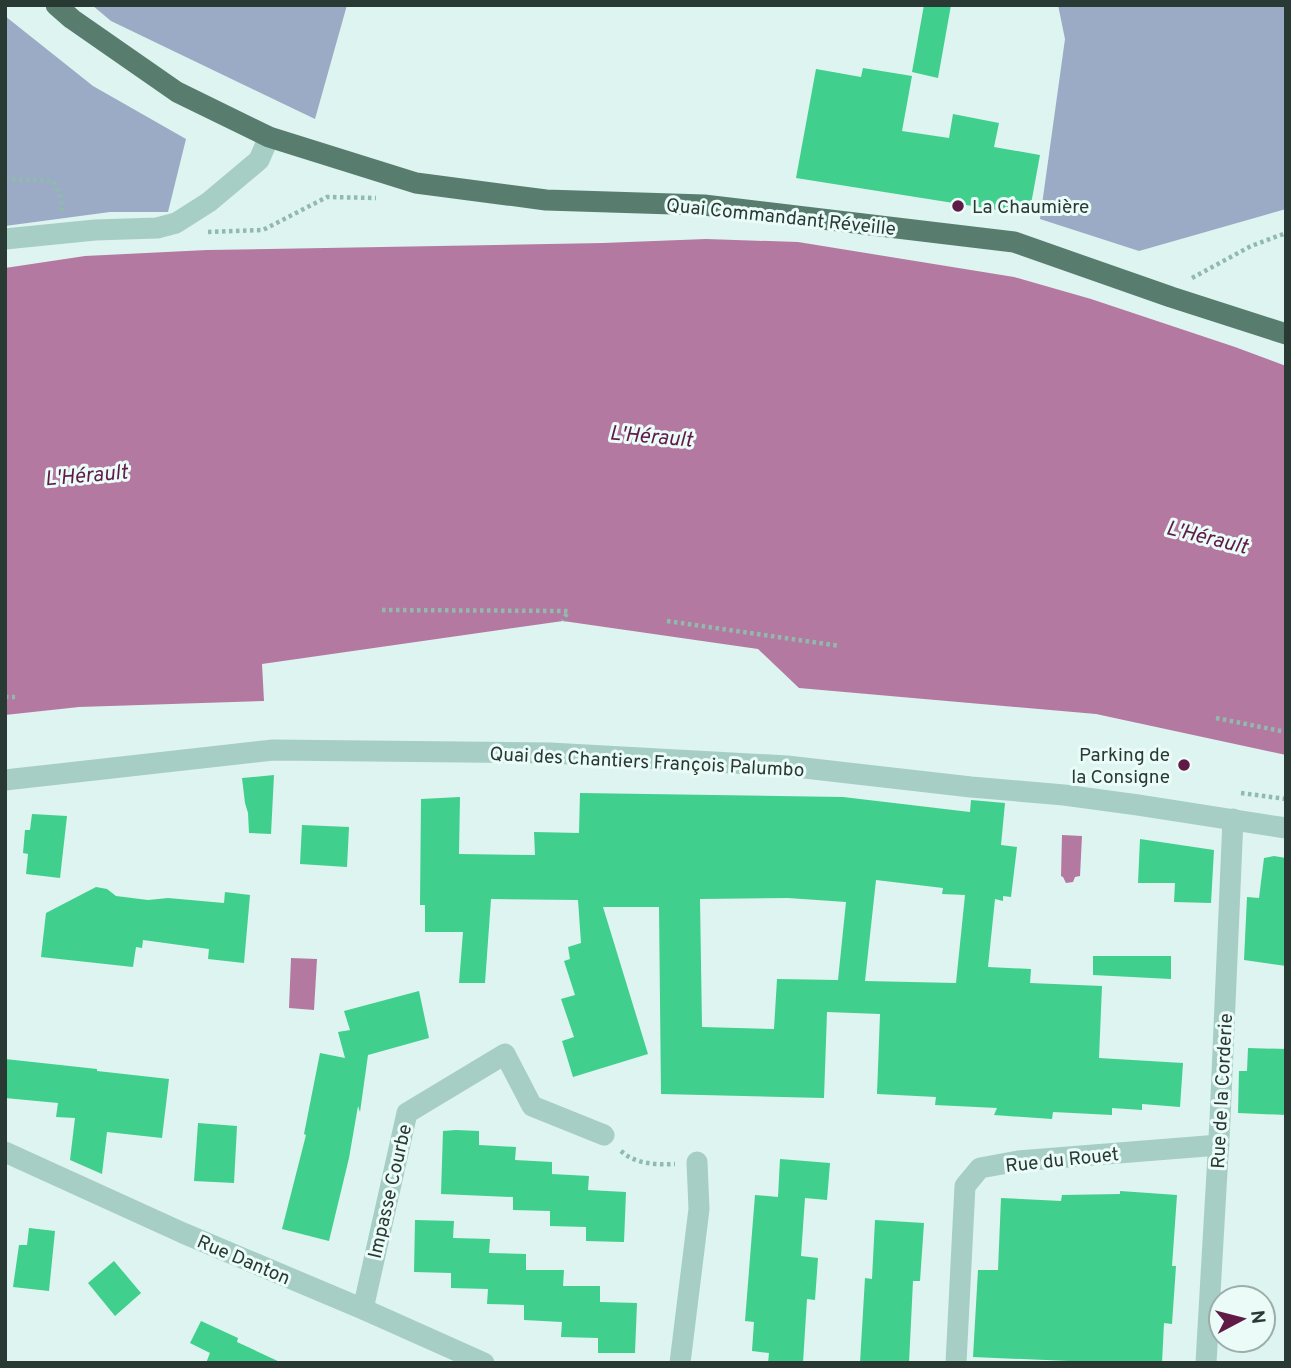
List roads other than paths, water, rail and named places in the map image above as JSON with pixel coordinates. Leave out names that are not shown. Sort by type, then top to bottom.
[{"type":"main road","name":"Quai Commandant Réveille","points":[[56,5],[177,92],[269,137],[416,183],[546,200],[704,205],[1014,243],[1286,334]]},
{"type":"street","points":[[5,239],[158,228],[176,222],[208,202],[260,160],[269,137]]},
{"type":"street","name":"Quai des Chantiers François Palumbo","points":[[5,780],[274,750],[550,753],[787,766],[1065,795],[1286,828]]},
{"type":"street","name":"Rue de la Corderie","points":[[1206,1363],[1219,1145],[1233,819]]},
{"type":"street","name":"Impasse Courbe","points":[[363,1309],[407,1113],[505,1054],[532,1106],[604,1135]]},
{"type":"street","name":"Rue du Rouet","points":[[956,1363],[965,1186],[979,1168],[1018,1161],[1219,1145]]},
{"type":"street","name":"Rue Danton","points":[[7,1159],[484,1363]]},
{"type":"street","points":[[680,1363],[699,1209],[696,1162]]},
{"type":"water","name":"L'Hérault","points":[[706,239],[798,242],[1014,277],[1091,299],[1286,366],[1286,755],[1096,714],[799,688],[758,649],[563,621],[262,664],[264,701],[79,707],[5,715],[5,268],[85,256],[207,250]]},
{"type":"water","points":[[1062,835],[1082,836],[1080,876],[1075,877],[1073,882],[1066,883],[1061,876]]},
{"type":"water","points":[[291,958],[317,959],[314,1010],[289,1008]]},
{"type":"place","name":"La Chaumière","points":[[958,206]]},
{"type":"place","name":"Parking de la Consigne","points":[[1184,765]]}]
